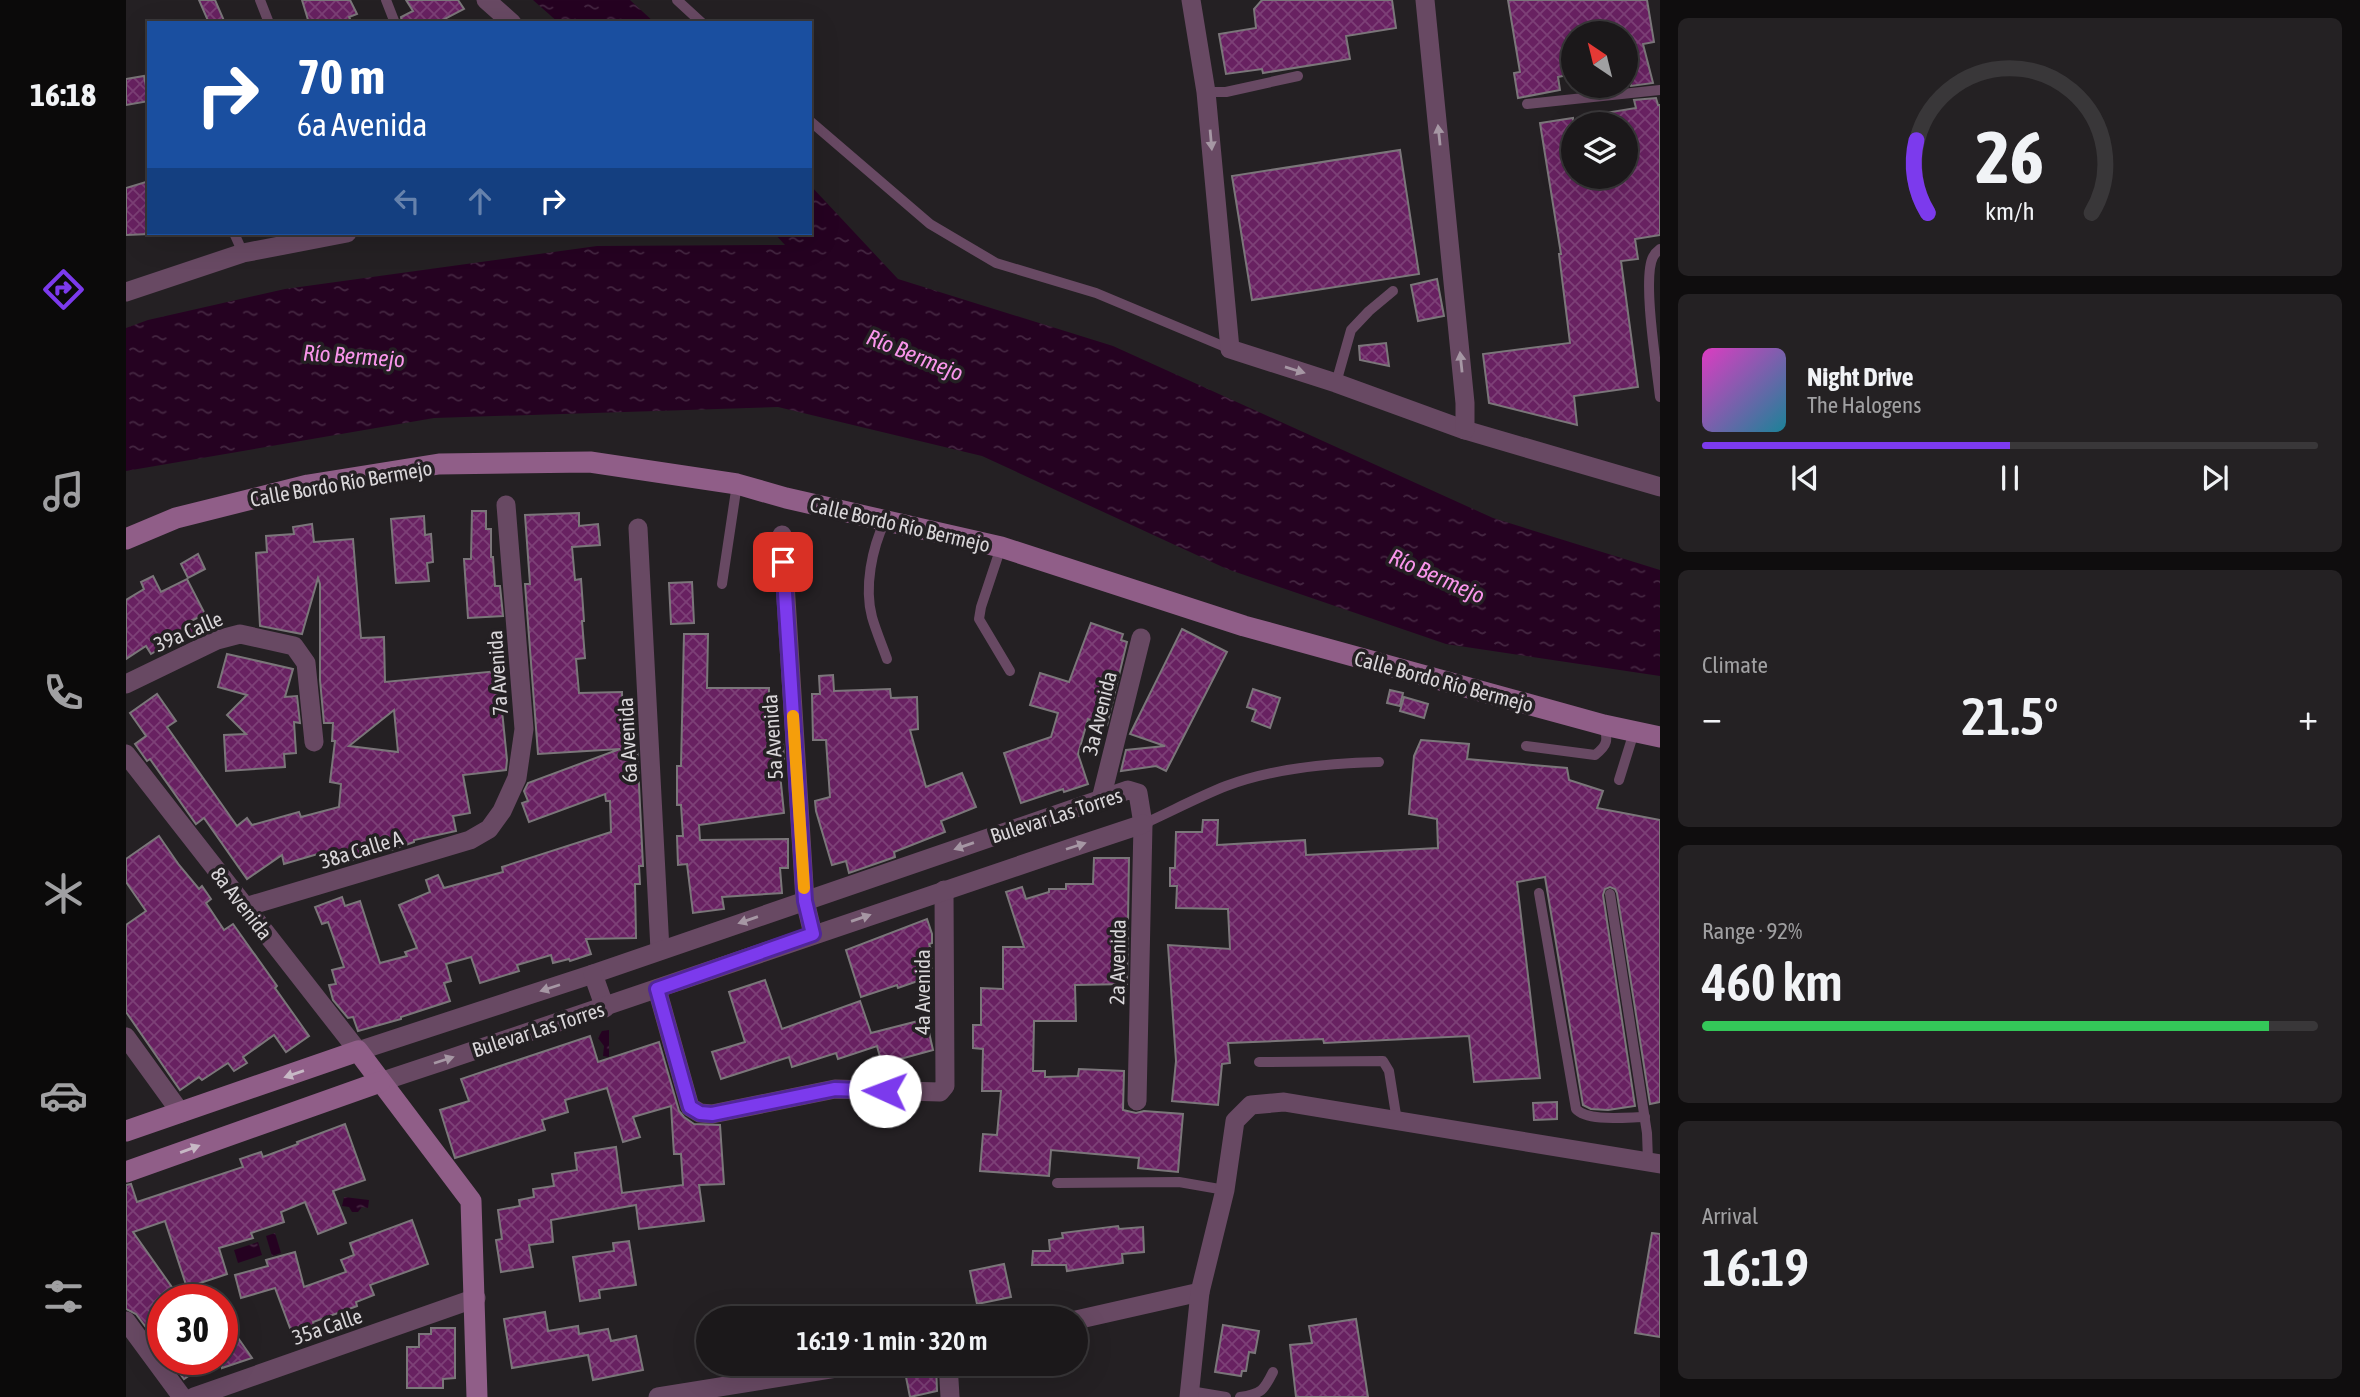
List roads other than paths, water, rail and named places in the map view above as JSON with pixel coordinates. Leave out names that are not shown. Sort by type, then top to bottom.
[{"type":"main road","name":"Calle Bordo Río Bermejo","points":[[126,539],[176,518],[307,485],[439,464],[590,462],[737,484],[1001,547],[1244,626],[1604,725],[1660,737]]},
{"type":"main road","points":[[358,1051],[471,1201],[477,1397]]},
{"type":"main road","name":"Bulevar Las Torres","points":[[126,1131],[358,1051]]},
{"type":"main road","name":"Bulevar Las Torres","points":[[126,1172],[380,1082]]},
{"type":"street","points":[[486,0],[510,21]]},
{"type":"street","points":[[1191,0],[1206,92],[1230,349],[1336,383],[1465,430],[1660,487]]},
{"type":"street","points":[[1424,0],[1464,389],[1465,430]]},
{"type":"street","points":[[126,292],[243,253],[337,235]]},
{"type":"street","name":"7a Avenida","points":[[489,829],[502,811],[517,778],[524,729],[506,505]]},
{"type":"street","name":"6a Avenida","points":[[638,528],[660,950]]},
{"type":"street","name":"5a Avenida","points":[[782,536],[805,901],[813,934]]},
{"type":"street","name":"39a Calle","points":[[126,684],[218,640],[240,634],[294,646],[306,663],[314,742]]},
{"type":"street","name":"3a Avenida","points":[[1101,799],[1141,638]]},
{"type":"street","name":"8a Avenida","points":[[126,754],[358,1051]]},
{"type":"street","name":"Bulevar Las Torres","points":[[358,1051],[593,974],[1128,790],[1138,793],[1143,824],[380,1082]]},
{"type":"street","name":"2a Avenida","points":[[1137,1101],[1143,824]]},
{"type":"street","name":"38a Calle A","points":[[245,907],[470,840],[489,829]]},
{"type":"street","name":"4a Avenida","points":[[657,989],[690,1107],[700,1113],[712,1114],[835,1089],[940,1092],[945,1086],[944,890]]},
{"type":"street","points":[[593,974],[605,1008]]},
{"type":"street","points":[[126,1037],[181,1112]]},
{"type":"street","points":[[1189,1394],[1200,1292],[1225,1190],[1235,1121],[1251,1105],[1284,1102],[1654,1163]]},
{"type":"street","points":[[1088,1317],[1200,1292]]},
{"type":"street","name":"35a Calle","points":[[194,1397],[476,1298]]},
{"type":"street","points":[[126,1321],[182,1397]]},
{"type":"street","points":[[659,1397],[787,1376]]},
{"type":"street","points":[[948,1376],[950,1397]]},
{"type":"lane","points":[[260,0],[268,21]]},
{"type":"lane","points":[[386,0],[394,21]]},
{"type":"lane","points":[[677,0],[700,21]]},
{"type":"lane","points":[[1206,92],[1226,92],[1298,76]]},
{"type":"lane","points":[[1527,104],[1660,90]]},
{"type":"lane","points":[[812,123],[930,224],[996,263],[1096,293],[1230,349]]},
{"type":"lane","points":[[235,235],[243,253]]},
{"type":"lane","points":[[1660,249],[1653,254],[1650,265],[1649,293],[1660,397]]},
{"type":"lane","points":[[1336,383],[1351,330],[1393,291]]},
{"type":"lane","points":[[722,584],[737,484]]},
{"type":"lane","points":[[885,521],[876,541],[870,584],[871,615],[887,659]]},
{"type":"lane","points":[[1001,547],[979,619],[1010,671]]},
{"type":"lane","points":[[1526,746],[1595,755],[1605,748],[1608,739],[1604,725]]},
{"type":"lane","points":[[1619,780],[1634,732]]},
{"type":"lane","points":[[1143,824],[1227,786],[1268,774],[1332,763],[1379,762]]},
{"type":"lane","points":[[1539,893],[1576,1109],[1581,1115],[1593,1117],[1645,1117]]},
{"type":"lane","points":[[1610,894],[1654,1163]]},
{"type":"lane","points":[[1259,1062],[1382,1061],[1389,1071],[1397,1122]]},
{"type":"lane","points":[[1057,1182],[1179,1182],[1225,1190]]},
{"type":"lane","points":[[1240,1397],[1265,1390],[1273,1372]]},
{"type":"lane","points":[[1189,1394],[1226,1397]]},
{"type":"water","points":[[533,0],[630,0],[653,21],[557,21]]},
{"type":"water","name":"Río Bermejo","points":[[812,187],[898,279],[1113,346],[1493,518],[1660,570],[1660,676],[1446,644],[1227,569],[982,456],[778,407],[434,418],[126,471],[126,328],[148,320],[285,289],[597,246],[785,245],[776,235],[812,235]]},
{"type":"water","points":[[609,1030],[609,1057],[603,1056],[604,1046],[598,1038],[602,1031]]},
{"type":"water","points":[[344,1197],[369,1200],[368,1208],[362,1207],[358,1212],[352,1212],[349,1207],[342,1206]]},
{"type":"water","points":[[275,1233],[281,1253],[272,1256],[266,1236]]},
{"type":"water","points":[[258,1242],[262,1255],[238,1263],[234,1250]]}]
